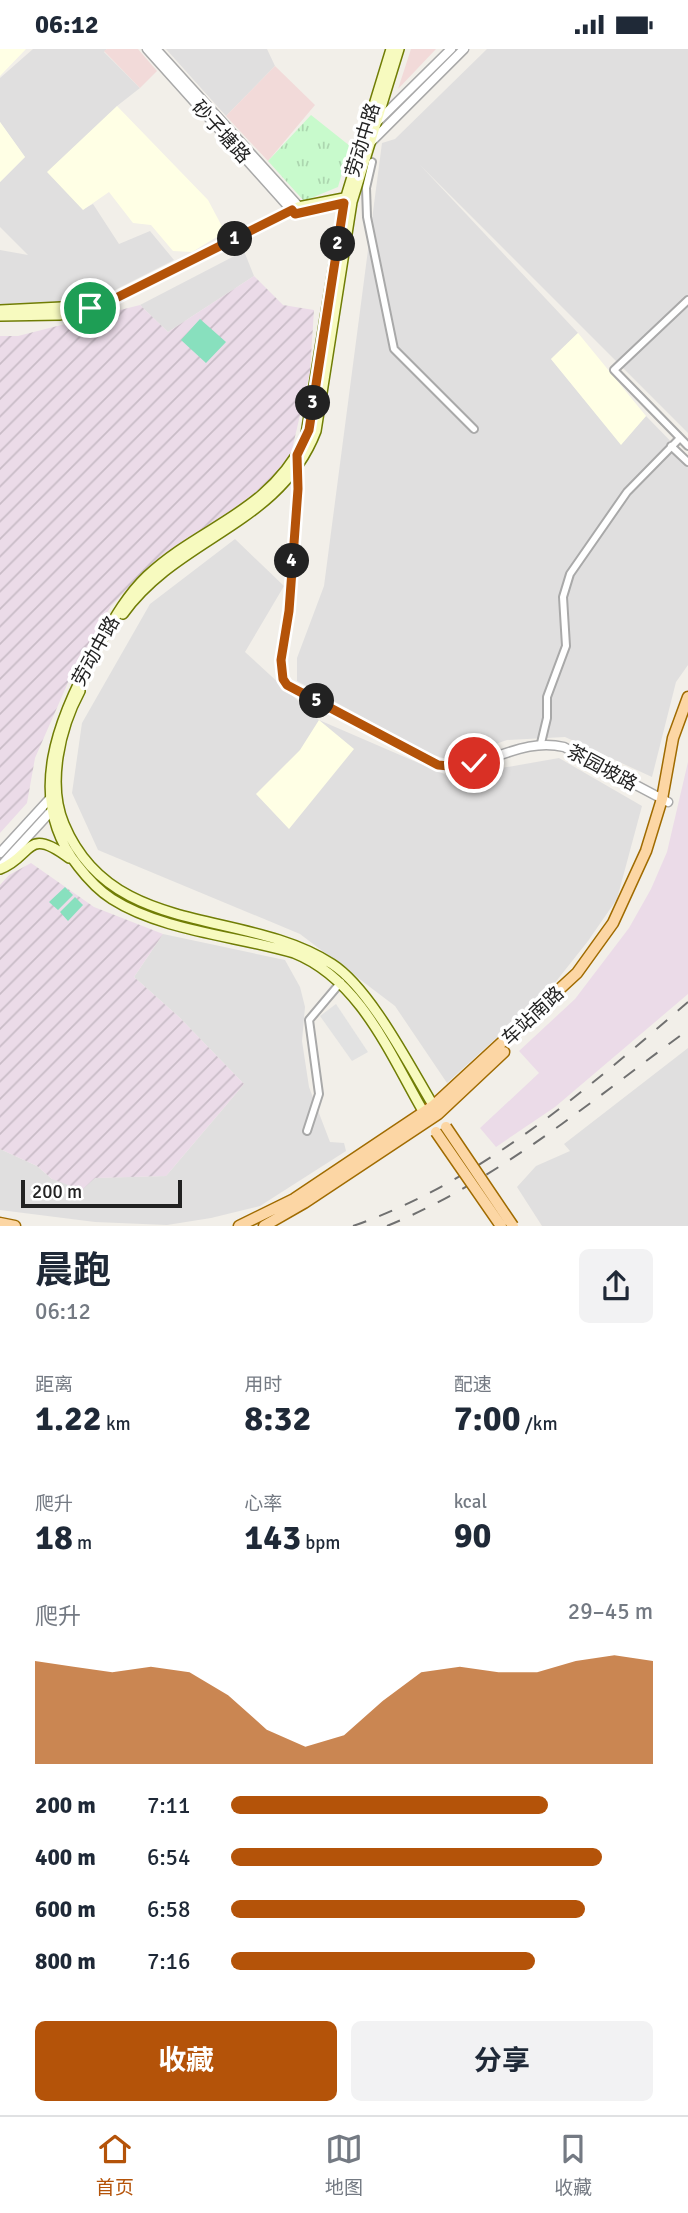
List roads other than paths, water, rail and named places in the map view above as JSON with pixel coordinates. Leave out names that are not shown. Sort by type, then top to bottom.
[{"type":"main road","name":"劳动中路","points":[[344,978],[294,953],[139,913],[102,892],[76,863],[63,843],[53,805],[54,749],[67,706],[127,599],[158,566],[260,499],[297,455],[309,430],[349,200],[365,134],[391,49]]},
{"type":"main road","name":"劳动中路","points":[[399,49],[371,142],[349,200],[316,431],[296,471],[265,503],[162,572],[131,603],[76,698],[58,757],[57,791],[53,805],[83,859],[125,894],[158,909],[295,945],[319,956],[367,1000],[441,1129]]},
{"type":"main road","points":[[0,310],[102,305],[297,211],[349,200]]},
{"type":"main road","points":[[0,317],[82,314],[104,309],[297,211]]},
{"type":"main road","name":"车站南路","points":[[665,801],[673,738],[688,697]]},
{"type":"main road","name":"车站南路","points":[[239,1226],[294,1199],[431,1113],[559,993],[591,956],[623,905],[665,801],[688,710]]},
{"type":"main road","points":[[0,868],[28,846],[36,844],[50,845],[76,863]]},
{"type":"main road","points":[[441,1129],[501,1226]]},
{"type":"main road","points":[[441,1129],[513,1226]]},
{"type":"main road","name":"车站南路","points":[[264,1226],[395,1136]]},
{"type":"main road","points":[[0,1223],[15,1226]]},
{"type":"street","name":"砂子塘路","points":[[147,49],[297,211]]},
{"type":"street","name":"砂子塘路","points":[[156,49],[297,211]]},
{"type":"street","points":[[365,134],[451,49]]},
{"type":"street","points":[[371,142],[464,49]]},
{"type":"street","points":[[372,162],[366,188],[367,217],[394,349],[474,429]]},
{"type":"street","points":[[688,300],[614,370],[688,446]]},
{"type":"street","points":[[541,743],[547,718],[547,697],[566,646],[563,597],[570,573],[626,492],[680,438]]},
{"type":"street","points":[[671,446],[688,462]]},
{"type":"street","name":"茶园坡路","points":[[297,455],[298,489],[289,611],[281,660],[283,679],[287,685],[438,765],[460,767],[519,747],[541,743],[564,747],[665,801]]},
{"type":"street","points":[[0,853],[53,805]]},
{"type":"street","points":[[0,868],[53,805]]},
{"type":"street","points":[[307,1131],[319,1094],[309,1020],[344,978]]},
{"type":"railway","points":[[353,1226],[400,1207],[489,1159],[571,1100],[688,1002]]},
{"type":"railway","points":[[387,1226],[468,1186],[506,1162],[580,1111],[688,1030]]}]
